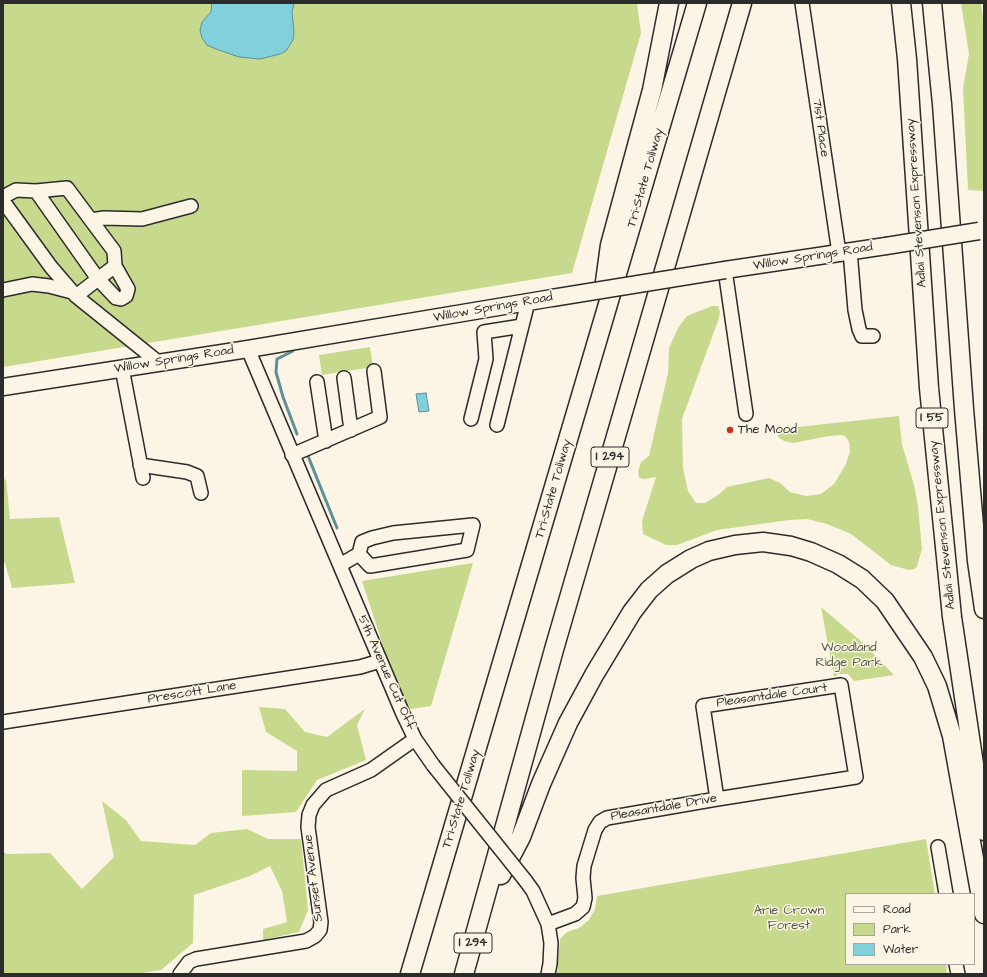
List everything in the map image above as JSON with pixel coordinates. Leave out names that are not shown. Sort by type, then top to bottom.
[{"type":"highway","points":[[595,350],[610,245],[652,90],[669,3]]},
{"type":"highway","name":"Tri-State Tollway","points":[[410,974],[697,3]]},
{"type":"highway","name":"I 294","points":[[464,974],[555,646],[742,3]]},
{"type":"highway","name":"Adlai Stevenson Expressway","points":[[901,3],[907,59],[929,388],[952,617],[984,831]]},
{"type":"highway","name":"I 55","points":[[932,3],[942,104],[964,417],[977,561],[984,609]]},
{"type":"highway","points":[[482,913],[521,837],[541,784],[568,723],[594,675],[632,612],[653,586],[667,574],[691,559],[709,551],[735,545],[763,542],[791,546],[811,552],[838,564],[862,579],[885,601],[923,657],[937,686],[952,736],[984,914]]},
{"type":"main road","name":"Willow Springs Road","points":[[3,387],[248,349],[725,270],[981,231]]},
{"type":"street","name":"71st Place","points":[[802,3],[844,252],[859,329],[862,336],[873,336]]},
{"type":"street","points":[[3,197],[16,190],[36,192],[67,188],[114,251],[115,266],[127,286],[128,291],[126,296],[116,298],[98,279],[36,192]]},
{"type":"street","points":[[3,202],[51,267],[74,294],[158,362]]},
{"type":"street","points":[[91,220],[104,218],[142,219],[191,206]]},
{"type":"street","points":[[74,294],[115,266]]},
{"type":"street","points":[[725,270],[746,414]]},
{"type":"street","points":[[3,290],[32,284],[50,286],[74,294]]},
{"type":"street","points":[[497,425],[528,302]]},
{"type":"street","points":[[472,419],[486,359],[484,332],[522,326]]},
{"type":"street","name":"5th Avenue Cut Off","points":[[248,349],[292,455],[415,739],[433,765],[533,891],[548,924],[551,944],[548,974]]},
{"type":"street","points":[[122,368],[143,478]]},
{"type":"street","points":[[292,455],[380,417],[374,371]]},
{"type":"street","points":[[344,378],[351,430]]},
{"type":"street","points":[[317,382],[326,441]]},
{"type":"street","points":[[140,465],[187,472],[197,476],[201,493]]},
{"type":"street","points":[[340,565],[359,554],[362,542],[372,538],[393,533],[473,525],[467,550],[370,566],[359,554]]},
{"type":"street","name":"Prescott Lane","points":[[3,722],[360,667],[380,660]]},
{"type":"street","name":"Pleasantdale Court","points":[[717,799],[703,706],[842,686],[856,777]]},
{"type":"street","name":"Sunset Avenue","points":[[182,971],[196,959],[306,941],[315,936],[320,930],[321,922],[308,827],[313,805],[326,790],[371,770],[415,739]]},
{"type":"street","name":"Pleasantdale Drive","points":[[548,924],[575,914],[583,907],[585,898],[583,878],[584,866],[595,830],[600,822],[617,815],[856,777]]},
{"type":"street","points":[[938,847],[946,893]]},
{"type":"green space","points":[[3,3],[637,3],[641,33],[572,273],[3,367]]},
{"type":"green space","points":[[961,3],[981,3],[984,27],[984,191],[968,190],[963,88],[969,54]]},
{"type":"green space","points":[[712,306],[718,306],[720,312],[718,321],[682,419],[683,468],[688,491],[696,503],[705,503],[727,487],[769,478],[780,483],[790,492],[806,496],[821,494],[834,484],[846,464],[850,451],[849,442],[846,437],[842,435],[829,436],[793,443],[784,441],[778,437],[779,429],[899,416],[902,444],[914,485],[918,506],[922,549],[915,569],[909,570],[891,565],[851,534],[827,524],[807,519],[717,530],[677,545],[666,545],[643,534],[642,521],[656,477],[645,479],[639,478],[638,472],[641,462],[649,456],[668,373],[669,348],[678,328],[687,316]]},
{"type":"green space","points":[[370,347],[373,367],[322,375],[319,355]]},
{"type":"green space","points":[[6,479],[10,519],[59,517],[75,583],[12,588],[5,563],[3,563],[3,480]]},
{"type":"green space","points":[[473,563],[431,706],[404,710],[362,581]]},
{"type":"green space","name":"Woodland Ridge Park","points":[[821,607],[862,642],[894,675],[854,681],[848,674],[838,674],[834,677]]},
{"type":"green space","points":[[259,707],[285,709],[305,732],[327,737],[365,709],[357,725],[366,760],[317,780],[296,812],[242,816],[242,770],[297,771],[297,751],[266,732]]},
{"type":"green space","points":[[102,801],[126,820],[141,841],[195,845],[211,833],[247,829],[268,839],[301,839],[308,910],[299,932],[263,940],[263,929],[287,922],[282,891],[270,866],[250,876],[194,895],[193,943],[161,970],[136,974],[3,974],[3,852],[7,854],[50,853],[82,889],[114,857]]},
{"type":"green space","name":"Arie Crown Forest","points":[[926,839],[935,893],[845,893],[845,965],[946,965],[947,974],[557,974],[560,939],[567,932],[579,928],[589,920],[595,909],[597,896]]},
{"type":"water","points":[[212,3],[294,3],[292,12],[294,32],[293,40],[286,51],[260,59],[239,57],[207,45],[202,38],[200,30],[202,22],[211,12]]},
{"type":"water","points":[[426,393],[429,411],[419,412],[416,394]]},
{"type":"waterway","points":[[293,351],[277,359],[276,372],[283,397],[297,434]]},
{"type":"waterway","points":[[308,456],[337,528]]},
{"type":"place","name":"The Mood","points":[[730,430]]}]
